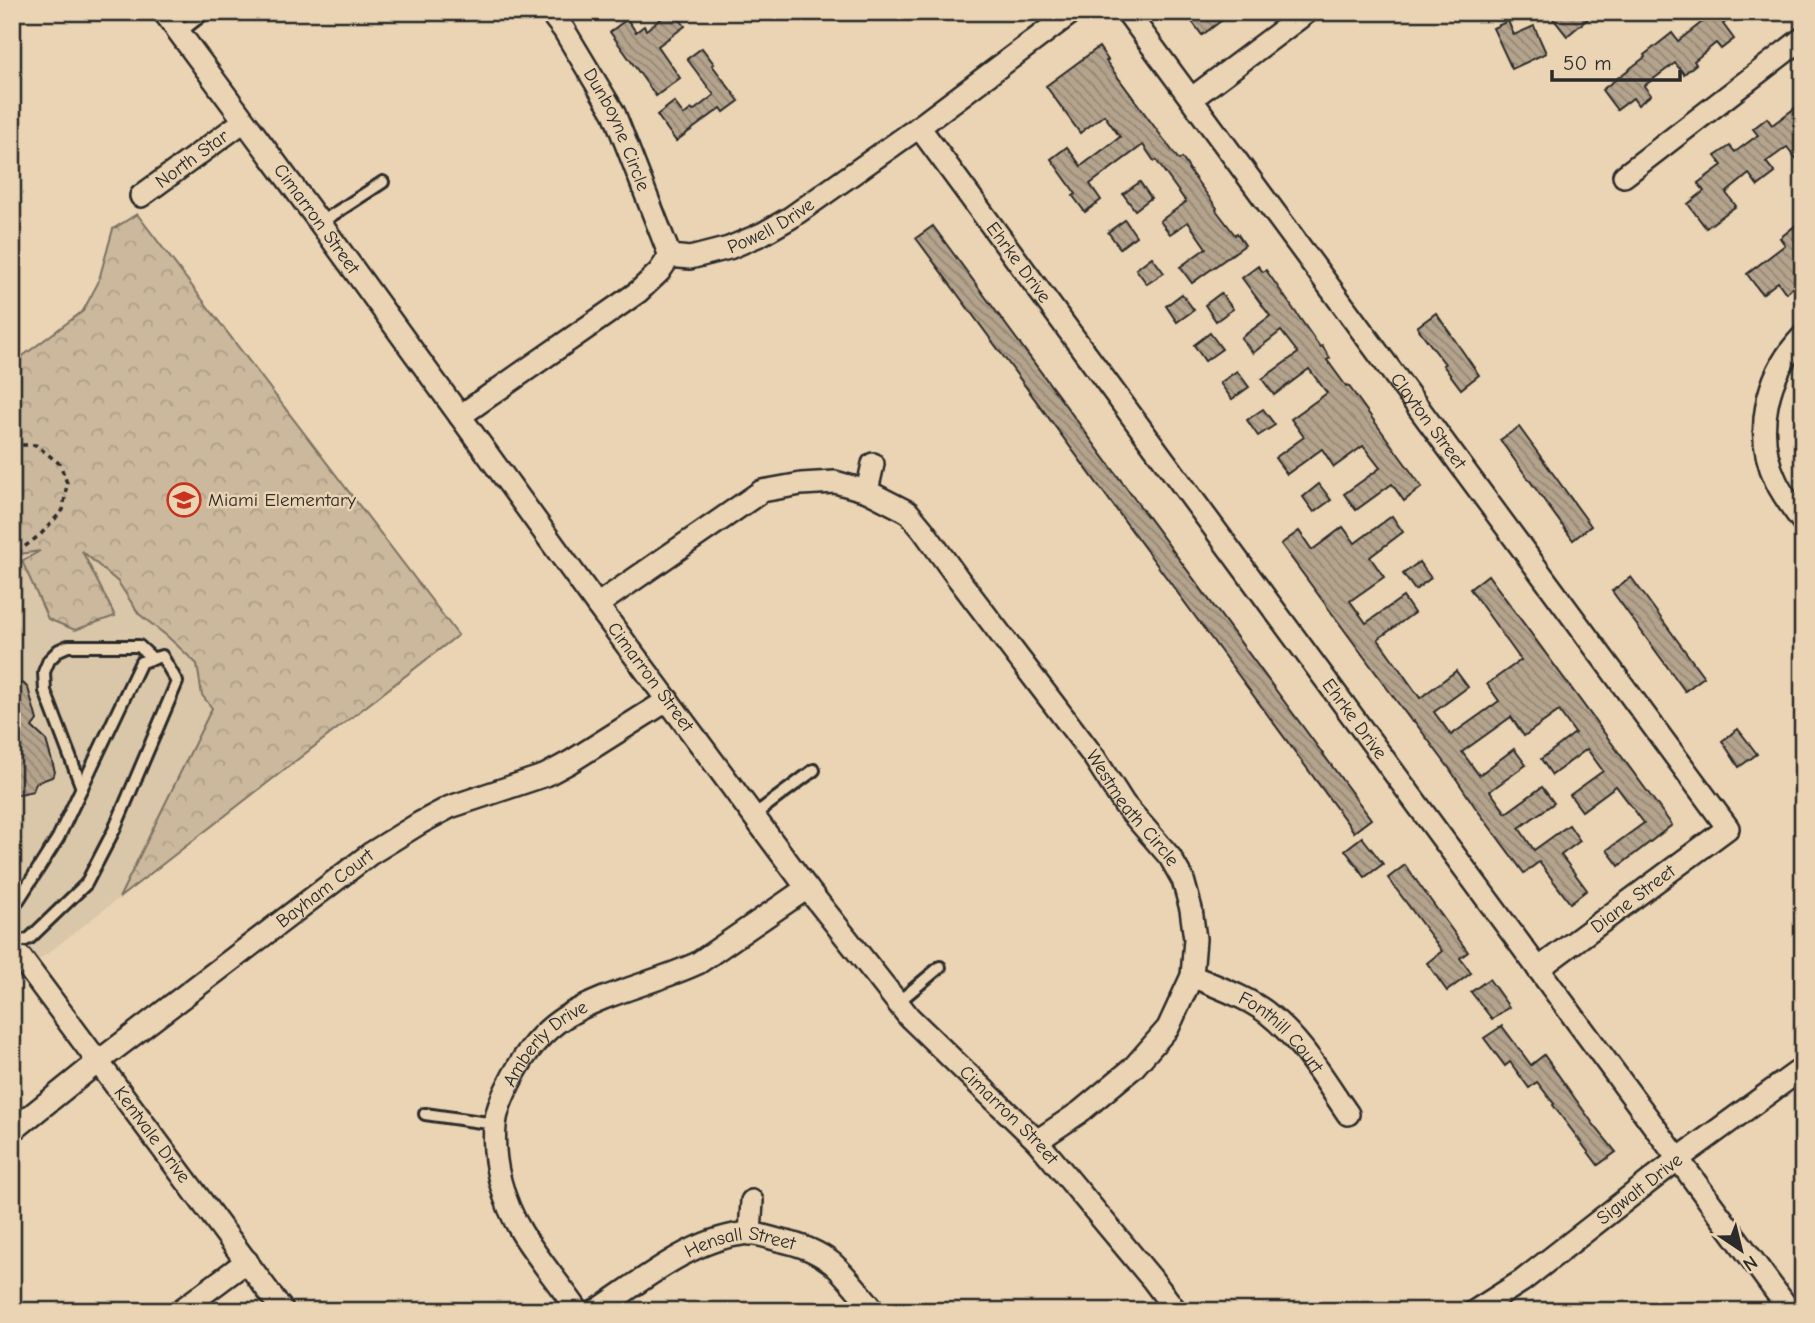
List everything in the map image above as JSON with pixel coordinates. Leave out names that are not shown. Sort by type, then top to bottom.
[{"type":"street","name":"Cimarron Street","points":[[164,12],[807,888],[897,1003],[943,1052],[1037,1141],[1152,1279],[1175,1311]]},
{"type":"street","name":"Dunboyne Circle","points":[[550,12],[564,30],[614,113],[670,256]]},
{"type":"street","name":"Powell Drive","points":[[670,256],[690,258],[729,248],[790,218],[919,127],[1072,12]]},
{"type":"street","name":"Clayton Street","points":[[1127,12],[1728,828]]},
{"type":"street","points":[[1191,99],[1307,12]]},
{"type":"street","points":[[1624,176],[1803,38]]},
{"type":"street","name":"North Star","points":[[141,196],[244,121]]},
{"type":"street","name":"Ehrke Drive","points":[[919,127],[1790,1311]]},
{"type":"street","points":[[460,416],[638,292],[659,272],[670,256]]},
{"type":"street","points":[[1803,336],[1783,362],[1770,388],[1764,425],[1769,464],[1785,498],[1803,522]]},
{"type":"street","points":[[867,491],[873,464]]},
{"type":"street","name":"Westmeath Circle","points":[[597,604],[762,491],[801,484],[835,482],[867,491],[908,512],[923,530],[1094,757],[1124,804],[1170,857],[1184,880],[1191,909],[1195,939],[1192,976],[1168,1028],[1133,1068],[1080,1112],[1037,1141]]},
{"type":"street","name":"Bayham Court","points":[[12,1131],[370,853],[450,807],[546,775],[667,700]]},
{"type":"street","name":"Diane Street","points":[[1538,970],[1728,828]]},
{"type":"street","name":"Amberly Drive","points":[[578,1311],[522,1233],[505,1197],[495,1144],[495,1124],[504,1093],[535,1044],[548,1029],[565,1017],[584,1007],[698,963],[807,888]]},
{"type":"street","name":"Kentvale Drive","points":[[15,949],[283,1311]]},
{"type":"street","name":"Fonthill Court","points":[[1192,976],[1246,1000],[1274,1019],[1299,1044],[1349,1114]]},
{"type":"street","name":"Sigwalt Drive","points":[[1475,1311],[1522,1281],[1678,1159],[1803,1068]]},
{"type":"street","points":[[750,1234],[752,1201]]},
{"type":"street","name":"Hensall Street","points":[[596,1311],[677,1258],[702,1245],[741,1234],[801,1245],[822,1256],[875,1311]]},
{"type":"street","points":[[180,1311],[247,1261]]},
{"type":"lane","points":[[179,33],[206,12]]},
{"type":"lane","points":[[320,223],[383,182]]},
{"type":"lane","points":[[82,788],[45,691],[44,672],[49,660],[59,650],[68,646],[139,646],[153,659]]},
{"type":"lane","points":[[12,910],[58,838],[141,662],[162,656],[177,682],[114,830],[86,884],[15,949]]},
{"type":"lane","points":[[754,815],[814,770]]},
{"type":"lane","points":[[897,1003],[940,967]]},
{"type":"lane","points":[[425,1114],[495,1124]]},
{"type":"path","points":[[12,445],[36,445],[60,464],[67,483],[63,510],[12,560]]},
{"type":"shaded area","name":"Miami Elementary","points":[[12,364],[458,635],[12,981]]},
{"type":"green space","name":"Miami Elementary","points":[[137,214],[458,635],[119,898],[212,708],[202,695],[197,664],[139,614],[118,582],[82,551],[115,616],[75,630],[48,619],[22,561],[40,551],[12,555],[12,364],[83,311],[98,283],[113,229]]},
{"type":"building","points":[[670,12],[674,12],[685,26],[658,46],[680,78],[656,96],[610,32],[627,19],[636,32],[644,26],[646,30]]},
{"type":"building","points":[[1185,12],[1233,12],[1202,35]]},
{"type":"building","points":[[1548,12],[1596,12],[1567,36]]},
{"type":"building","points":[[1715,12],[1738,12],[1723,24],[1734,39],[1721,49],[1716,43],[1694,61],[1696,64],[1684,74],[1675,63],[1644,86],[1651,95],[1638,105],[1633,98],[1617,110],[1602,90],[1672,33],[1678,41]]},
{"type":"building","points":[[1508,21],[1514,35],[1534,26],[1546,53],[1512,69],[1493,28]]},
{"type":"building","points":[[1099,47],[1108,60],[1106,61],[1179,160],[1182,158],[1216,210],[1245,245],[1192,283],[1180,267],[1206,248],[1188,222],[1170,234],[1160,221],[1186,202],[1143,145],[1090,184],[1101,200],[1085,212],[1073,196],[1076,194],[1051,159],[1067,147],[1081,166],[1120,137],[1104,115],[1080,133],[1046,86]]},
{"type":"building","points":[[702,48],[739,101],[724,112],[721,108],[676,141],[657,115],[674,102],[684,115],[714,95],[687,59]]},
{"type":"building","points":[[1803,102],[1803,167],[1787,147],[1766,162],[1775,173],[1758,186],[1749,174],[1726,193],[1736,206],[1706,228],[1688,204],[1704,191],[1698,183],[1722,165],[1715,156],[1730,146],[1735,152],[1758,135],[1753,129],[1767,118],[1772,125]]},
{"type":"building","points":[[1140,182],[1151,198],[1135,210],[1123,194]]},
{"type":"building","points":[[1125,220],[1136,236],[1120,248],[1108,232]]},
{"type":"building","points":[[1796,225],[1803,234],[1803,280],[1786,293],[1778,282],[1762,294],[1747,274],[1785,245],[1780,238]]},
{"type":"building","points":[[933,226],[1371,819],[1354,832],[916,238]]},
{"type":"building","points":[[1152,257],[1164,273],[1147,284],[1136,269]]},
{"type":"building","points":[[1258,266],[1263,272],[1266,270],[1320,347],[1322,346],[1330,358],[1327,360],[1422,487],[1404,501],[1392,484],[1356,510],[1344,494],[1380,468],[1363,446],[1334,467],[1322,449],[1287,474],[1275,458],[1304,437],[1291,419],[1327,393],[1309,369],[1274,395],[1262,379],[1298,353],[1281,331],[1253,353],[1241,338],[1270,316],[1242,278]]},
{"type":"building","points":[[1221,293],[1233,309],[1216,321],[1205,305]]},
{"type":"building","points":[[1182,294],[1194,310],[1177,322],[1166,306]]},
{"type":"building","points":[[1436,313],[1479,375],[1461,389],[1417,327]]},
{"type":"building","points":[[1210,333],[1222,349],[1205,361],[1194,345]]},
{"type":"building","points":[[1237,371],[1249,387],[1232,399],[1220,383]]},
{"type":"building","points":[[1263,409],[1275,425],[1258,436],[1247,420]]},
{"type":"building","points":[[1519,427],[1591,526],[1573,540],[1500,440]]},
{"type":"building","points":[[1319,484],[1331,500],[1314,512],[1303,497]]},
{"type":"building","points":[[1392,516],[1403,532],[1370,557],[1384,577],[1350,601],[1366,623],[1403,597],[1414,613],[1378,639],[1420,698],[1456,671],[1468,687],[1434,712],[1451,735],[1499,701],[1487,684],[1521,660],[1470,589],[1488,575],[1672,825],[1619,866],[1607,850],[1644,823],[1616,786],[1582,811],[1570,795],[1603,771],[1587,749],[1552,775],[1541,759],[1575,733],[1559,711],[1524,736],[1511,717],[1462,752],[1479,775],[1514,749],[1526,765],[1490,791],[1506,813],[1542,787],[1554,803],[1519,828],[1534,850],[1569,825],[1580,841],[1561,855],[1587,890],[1570,903],[1539,862],[1524,873],[1281,544],[1299,531],[1312,550],[1343,527],[1355,543]]},
{"type":"building","points":[[1419,562],[1431,578],[1415,590],[1403,574]]},
{"type":"building","points":[[1631,577],[1704,677],[1685,691],[1612,591]]},
{"type":"building","points":[[23,683],[28,688],[37,720],[32,727],[46,740],[55,772],[52,777],[36,783],[33,791],[12,796],[12,686]]},
{"type":"building","points":[[1738,729],[1757,754],[1739,767],[1722,741]]},
{"type":"building","points":[[1362,837],[1383,864],[1365,877],[1345,850]]},
{"type":"building","points":[[1405,865],[1468,952],[1460,958],[1471,973],[1447,991],[1427,963],[1442,951],[1388,878]]},
{"type":"building","points":[[1489,979],[1509,1007],[1492,1019],[1471,992]]},
{"type":"building","points":[[1502,1026],[1531,1065],[1544,1055],[1616,1152],[1598,1165],[1537,1082],[1529,1088],[1510,1062],[1505,1066],[1484,1038]]},
{"type":"place","name":"Miami Elementary","points":[[184,500]]}]
